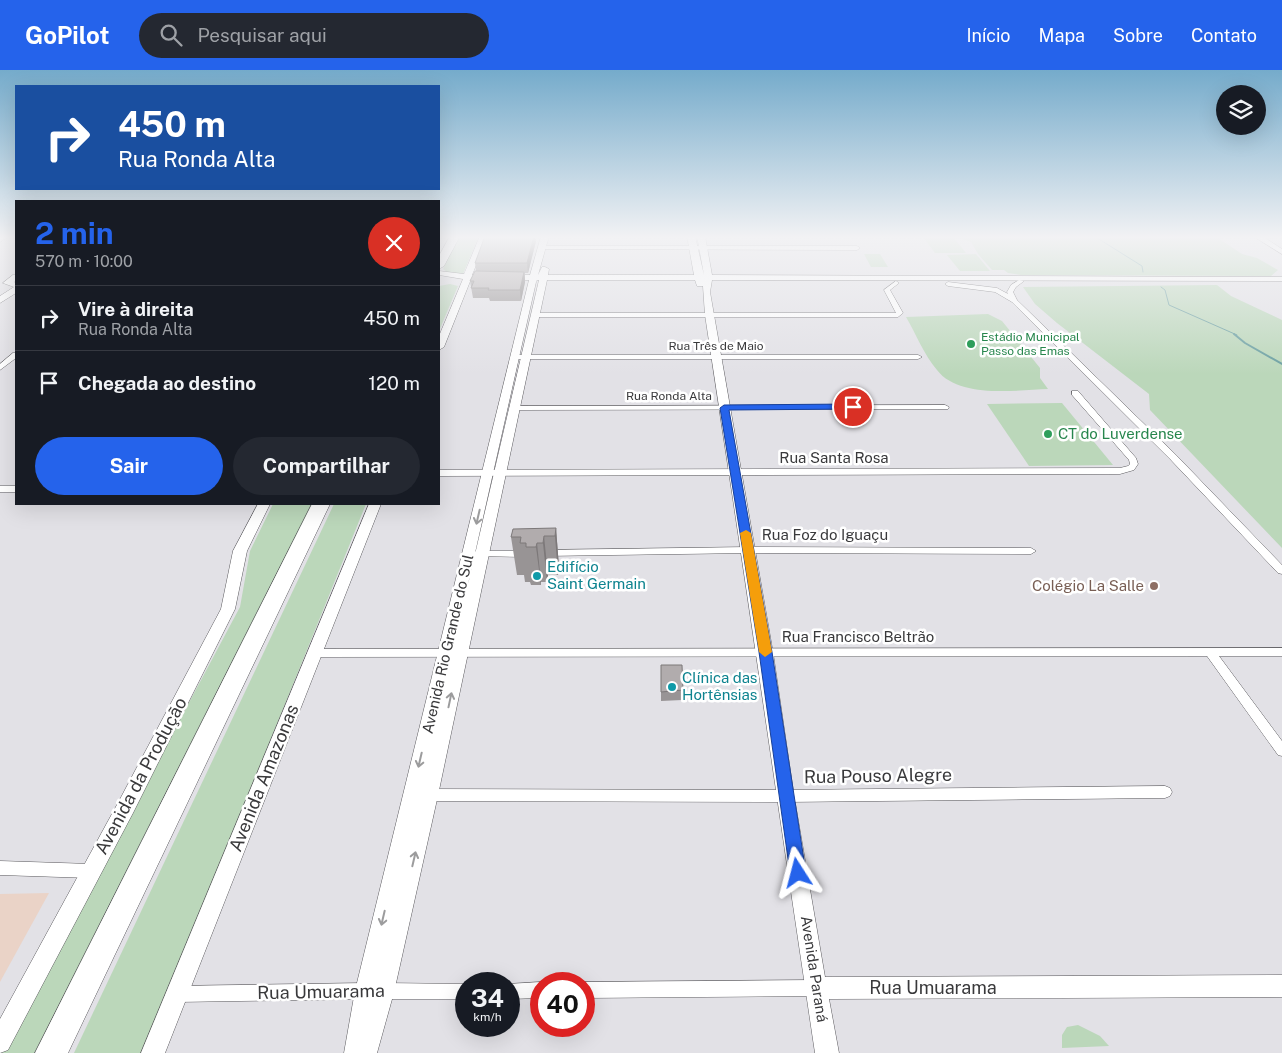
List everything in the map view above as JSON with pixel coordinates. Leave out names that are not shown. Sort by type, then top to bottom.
[{"type":"highway","points":[[51,1053],[321,505]]},
{"type":"street","points":[[440,344],[465,282]]},
{"type":"street","name":"Avenida Rio Grande do Sul","points":[[494,473],[514,408],[520,357],[534,315],[538,282]]},
{"type":"street","name":"Avenida Rio Grande do Sul","points":[[356,1053],[429,795],[453,653],[538,282]]},
{"type":"street","points":[[693,282],[715,282]]},
{"type":"street","name":"Avenida Paraná","points":[[704,282],[734,472],[766,652],[785,796],[827,1053]]},
{"type":"street","points":[[534,315],[898,315],[900,313],[887,290],[895,282]]},
{"type":"street","points":[[943,282],[986,282]]},
{"type":"street","points":[[943,282],[953,282]]},
{"type":"street","points":[[943,282],[997,290],[1014,301],[1173,457],[1282,571]]},
{"type":"street","points":[[1014,301],[1011,288],[1020,282]]},
{"type":"street","points":[[0,300],[15,290]]},
{"type":"street","name":"Rua Três de Maio","points":[[520,357],[918,357]]},
{"type":"street","points":[[0,373],[9,361]]},
{"type":"street","name":"Rua Santa Rosa","points":[[440,473],[1120,471],[1131,468],[1134,460],[1075,393]]},
{"type":"street","name":"Rua Ronda Alta","points":[[514,408],[945,407]]},
{"type":"street","points":[[0,489],[15,489]]},
{"type":"street","name":"Avenida da Produção","points":[[0,1042],[126,807],[228,609],[240,551],[263,505]]},
{"type":"street","name":"Avenida Amazonas","points":[[152,1053],[375,505]]},
{"type":"street","name":"Rua Foz do Iguaçu","points":[[475,554],[749,550],[1031,551]]},
{"type":"street","points":[[1210,652],[1282,751]]},
{"type":"street","name":"Rua Francisco Beltrão","points":[[315,653],[1282,652]]},
{"type":"street","name":"Avenida Rio Grande do Sul","points":[[365,1053],[412,795],[453,653]]},
{"type":"street","name":"Rua Pouso Alegre","points":[[412,795],[785,796],[1165,792]]},
{"type":"street","points":[[0,868],[91,870]]},
{"type":"street","name":"Rua Umuarama","points":[[595,990],[1282,986]]},
{"type":"street","name":"Rua Umuarama","points":[[176,994],[455,991]]},
{"type":"shaded area","points":[[49,893],[0,982],[0,894]]},
{"type":"green space","points":[[450,284],[458,286],[440,329],[440,286]]},
{"type":"green space","points":[[1217,285],[1231,296],[1282,320],[1282,548],[1150,410],[1149,394],[1057,323],[1035,304],[1023,287]]},
{"type":"green space","name":"Estádio Municipal Passo das Emas","points":[[988,314],[1002,321],[1040,368],[1040,378],[1048,389],[989,391],[959,385],[947,379],[928,358],[906,317]]},
{"type":"green space","name":"CT do Luverdense","points":[[1062,403],[1113,465],[1029,466],[987,404]]},
{"type":"green space","points":[[273,505],[314,505],[40,1053],[2,1053],[240,607],[250,551]]},
{"type":"green space","points":[[334,505],[366,505],[144,1053],[74,1053]]},
{"type":"green space","points":[[1078,1025],[1100,1036],[1109,1046],[1062,1048],[1062,1035],[1067,1027]]},
{"type":"building","points":[[474,282],[522,282],[520,290],[471,288]]},
{"type":"building","points":[[556,528],[555,536],[544,536],[543,543],[537,543],[536,547],[526,547],[526,543],[520,543],[521,537],[511,537],[513,529]]},
{"type":"building","name":"Clínica das Hortênsias","points":[[661,665],[682,665],[683,690],[661,692]]},
{"type":"waterway","points":[[1161,287],[1165,290],[1169,305],[1237,335]]},
{"type":"waterway","points":[[1234,334],[1245,343],[1282,364]]},
{"type":"slow traffic","points":[[746,533],[765,652]]},
{"type":"place","name":"Estádio Municipal Passo das Emas","points":[[971,344]]},
{"type":"place","name":"CT do Luverdense","points":[[1048,434]]},
{"type":"place","name":"Edifício Saint Germain","points":[[537,576]]},
{"type":"place","name":"Colégio La Salle","points":[[1154,586]]},
{"type":"place","name":"Clínica das Hortênsias","points":[[672,687]]},
{"type":"route","points":[[798,873],[785,796],[766,652],[724,408],[853,407]]}]
